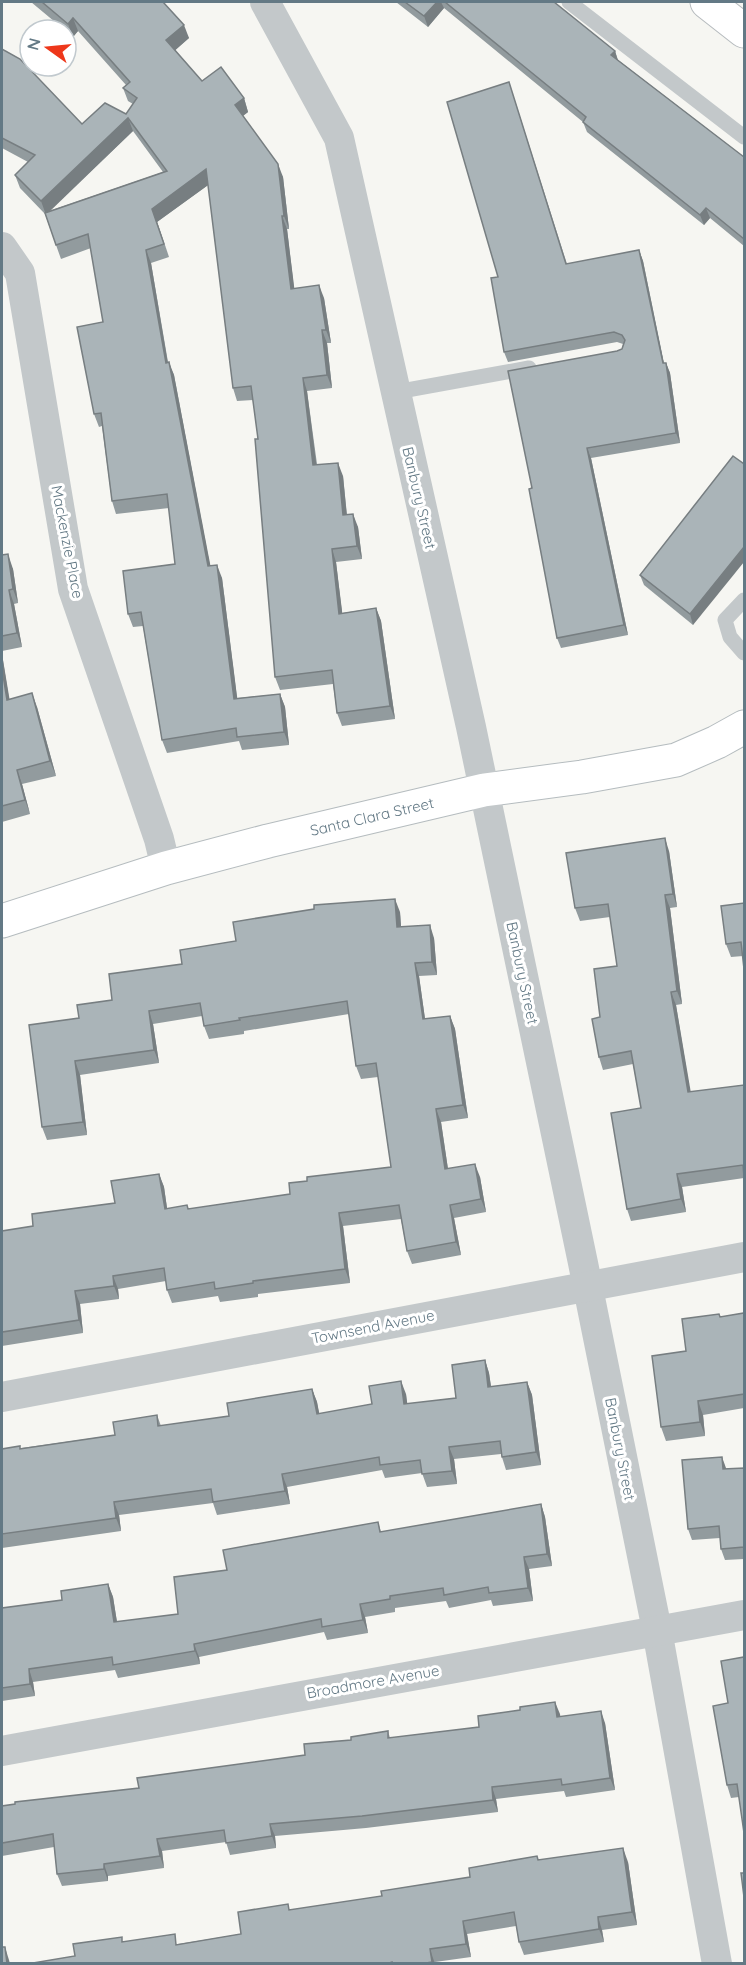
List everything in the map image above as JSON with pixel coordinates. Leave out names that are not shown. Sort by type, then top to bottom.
[{"type":"main road","points":[[707,2],[744,31]]},
{"type":"main road","name":"Santa Clara Street","points":[[2,921],[166,868],[268,841],[484,790],[582,777],[676,760],[744,727]]},
{"type":"street","name":"Banbury Street","points":[[265,2],[339,138],[484,790],[588,1287],[657,1630],[717,1964]]},
{"type":"street","name":"Mackenzie Place","points":[[2,247],[20,273],[73,589],[155,828],[166,868]]},
{"type":"street","name":"Townsend Avenue","points":[[2,1397],[744,1257]]},
{"type":"street","name":"Broadmore Avenue","points":[[2,1750],[744,1615]]},
{"type":"lane","points":[[570,2],[744,137]]},
{"type":"lane","points":[[396,392],[549,365]]},
{"type":"lane","points":[[744,600],[725,620],[730,637],[744,653]]},
{"type":"building","points":[[42,2],[163,2],[184,25],[166,40],[202,81],[221,67],[244,98],[235,105],[278,164],[291,289],[319,285],[326,330],[322,330],[327,375],[303,378],[313,465],[338,463],[343,515],[353,514],[357,546],[332,549],[339,614],[376,608],[390,706],[337,713],[332,670],[275,677],[255,439],[258,439],[251,386],[233,388],[206,169],[152,209],[164,244],[146,250],[166,363],[169,362],[208,566],[217,565],[234,699],[280,694],[284,732],[237,737],[236,728],[162,740],[141,612],[128,614],[123,571],[175,564],[167,494],[112,501],[101,413],[94,414],[77,327],[103,322],[88,234],[56,245],[45,213],[167,171],[128,118],[41,201],[15,175],[35,155],[2,138],[2,49],[18,58],[18,78],[38,78],[82,124],[105,103],[126,114],[137,98],[123,88],[130,82],[78,24],[78,18],[61,18]]},
{"type":"building","points":[[405,2],[437,2],[424,16]]},
{"type":"building","points":[[445,2],[554,2],[615,51],[611,55],[744,157],[744,239],[706,208],[700,215],[583,122],[586,117]]},
{"type":"building","points":[[509,82],[566,264],[639,250],[663,363],[666,363],[676,433],[587,448],[624,625],[557,638],[529,489],[532,488],[508,371],[617,351],[622,349],[625,340],[622,335],[614,332],[504,352],[491,278],[498,277],[447,102]]},
{"type":"building","points":[[733,456],[744,464],[744,547],[690,614],[640,575]]},
{"type":"building","points":[[8,554],[13,589],[9,590],[17,633],[2,636],[2,555]]},
{"type":"building","points":[[2,669],[7,700],[32,693],[50,761],[17,770],[25,800],[2,806]]},
{"type":"building","points":[[665,838],[673,894],[665,895],[677,991],[671,992],[688,1092],[744,1085],[744,1177],[743,1165],[677,1174],[681,1199],[627,1209],[611,1113],[641,1108],[631,1051],[599,1057],[592,1019],[600,1017],[594,969],[617,966],[608,904],[575,908],[566,853]]},
{"type":"building","points":[[395,899],[397,927],[430,925],[432,962],[415,963],[423,1019],[450,1016],[463,1105],[436,1109],[445,1169],[475,1164],[481,1199],[450,1205],[456,1242],[407,1251],[399,1205],[339,1213],[345,1269],[253,1281],[253,1283],[215,1289],[214,1282],[167,1290],[164,1268],[113,1276],[114,1286],[75,1291],[79,1320],[2,1332],[2,1231],[33,1226],[32,1214],[115,1203],[111,1181],[159,1174],[165,1209],[187,1205],[188,1209],[290,1194],[289,1183],[307,1181],[307,1177],[391,1167],[376,1063],[356,1066],[347,1001],[239,1018],[240,1020],[204,1026],[200,1003],[149,1011],[154,1050],[75,1061],[83,1122],[42,1127],[29,1025],[79,1018],[77,1005],[112,1000],[109,974],[182,964],[180,950],[236,941],[233,922],[314,909],[314,905]]},
{"type":"building","points":[[744,903],[744,969],[741,942],[726,944],[721,906]]},
{"type":"building","points":[[744,1313],[744,1394],[698,1401],[700,1422],[661,1427],[652,1356],[686,1351],[682,1319]]},
{"type":"building","points":[[485,1360],[488,1387],[527,1382],[536,1452],[502,1457],[500,1441],[449,1447],[452,1471],[422,1474],[420,1460],[380,1465],[379,1457],[282,1474],[285,1491],[213,1502],[211,1489],[114,1502],[116,1518],[2,1534],[2,1449],[20,1446],[20,1449],[115,1435],[113,1422],[157,1415],[158,1426],[229,1416],[227,1403],[312,1389],[317,1414],[372,1404],[369,1386],[401,1381],[404,1404],[456,1398],[452,1365]]},
{"type":"building","points":[[722,1457],[723,1469],[744,1468],[744,1547],[721,1549],[719,1526],[688,1529],[682,1460]]},
{"type":"building","points":[[541,1504],[547,1554],[524,1557],[528,1588],[489,1593],[488,1587],[444,1595],[443,1588],[390,1596],[390,1599],[360,1604],[363,1620],[322,1627],[321,1619],[194,1644],[195,1651],[113,1665],[112,1657],[29,1669],[30,1684],[2,1688],[2,1608],[62,1600],[61,1591],[108,1584],[114,1622],[178,1614],[174,1577],[227,1570],[223,1550],[378,1522],[380,1532]]},
{"type":"building","points":[[744,1657],[744,1833],[737,1784],[727,1785],[713,1706],[728,1703],[721,1661]]},
{"type":"building","points":[[555,1702],[557,1717],[601,1711],[610,1778],[562,1785],[561,1779],[492,1787],[493,1800],[362,1816],[270,1824],[272,1836],[226,1843],[224,1830],[157,1839],[160,1856],[104,1864],[104,1869],[57,1874],[53,1834],[2,1843],[2,1806],[15,1804],[15,1802],[139,1788],[137,1778],[305,1755],[304,1744],[351,1740],[351,1737],[388,1731],[388,1738],[479,1727],[478,1716]]},
{"type":"building","points":[[623,1848],[632,1912],[598,1917],[599,1929],[519,1942],[514,1912],[463,1921],[466,1944],[430,1949],[432,1962],[420,1964],[392,1964],[392,1962],[386,1964],[27,1964],[75,1956],[73,1944],[122,1937],[122,1942],[175,1934],[176,1945],[241,1934],[238,1912],[288,1904],[289,1910],[382,1896],[381,1891],[470,1877],[469,1868],[537,1856],[538,1860]]},
{"type":"building","points":[[741,1873],[744,1873],[744,1897]]},
{"type":"building","points":[[2,1947],[5,1947],[7,1964],[2,1964]]}]
